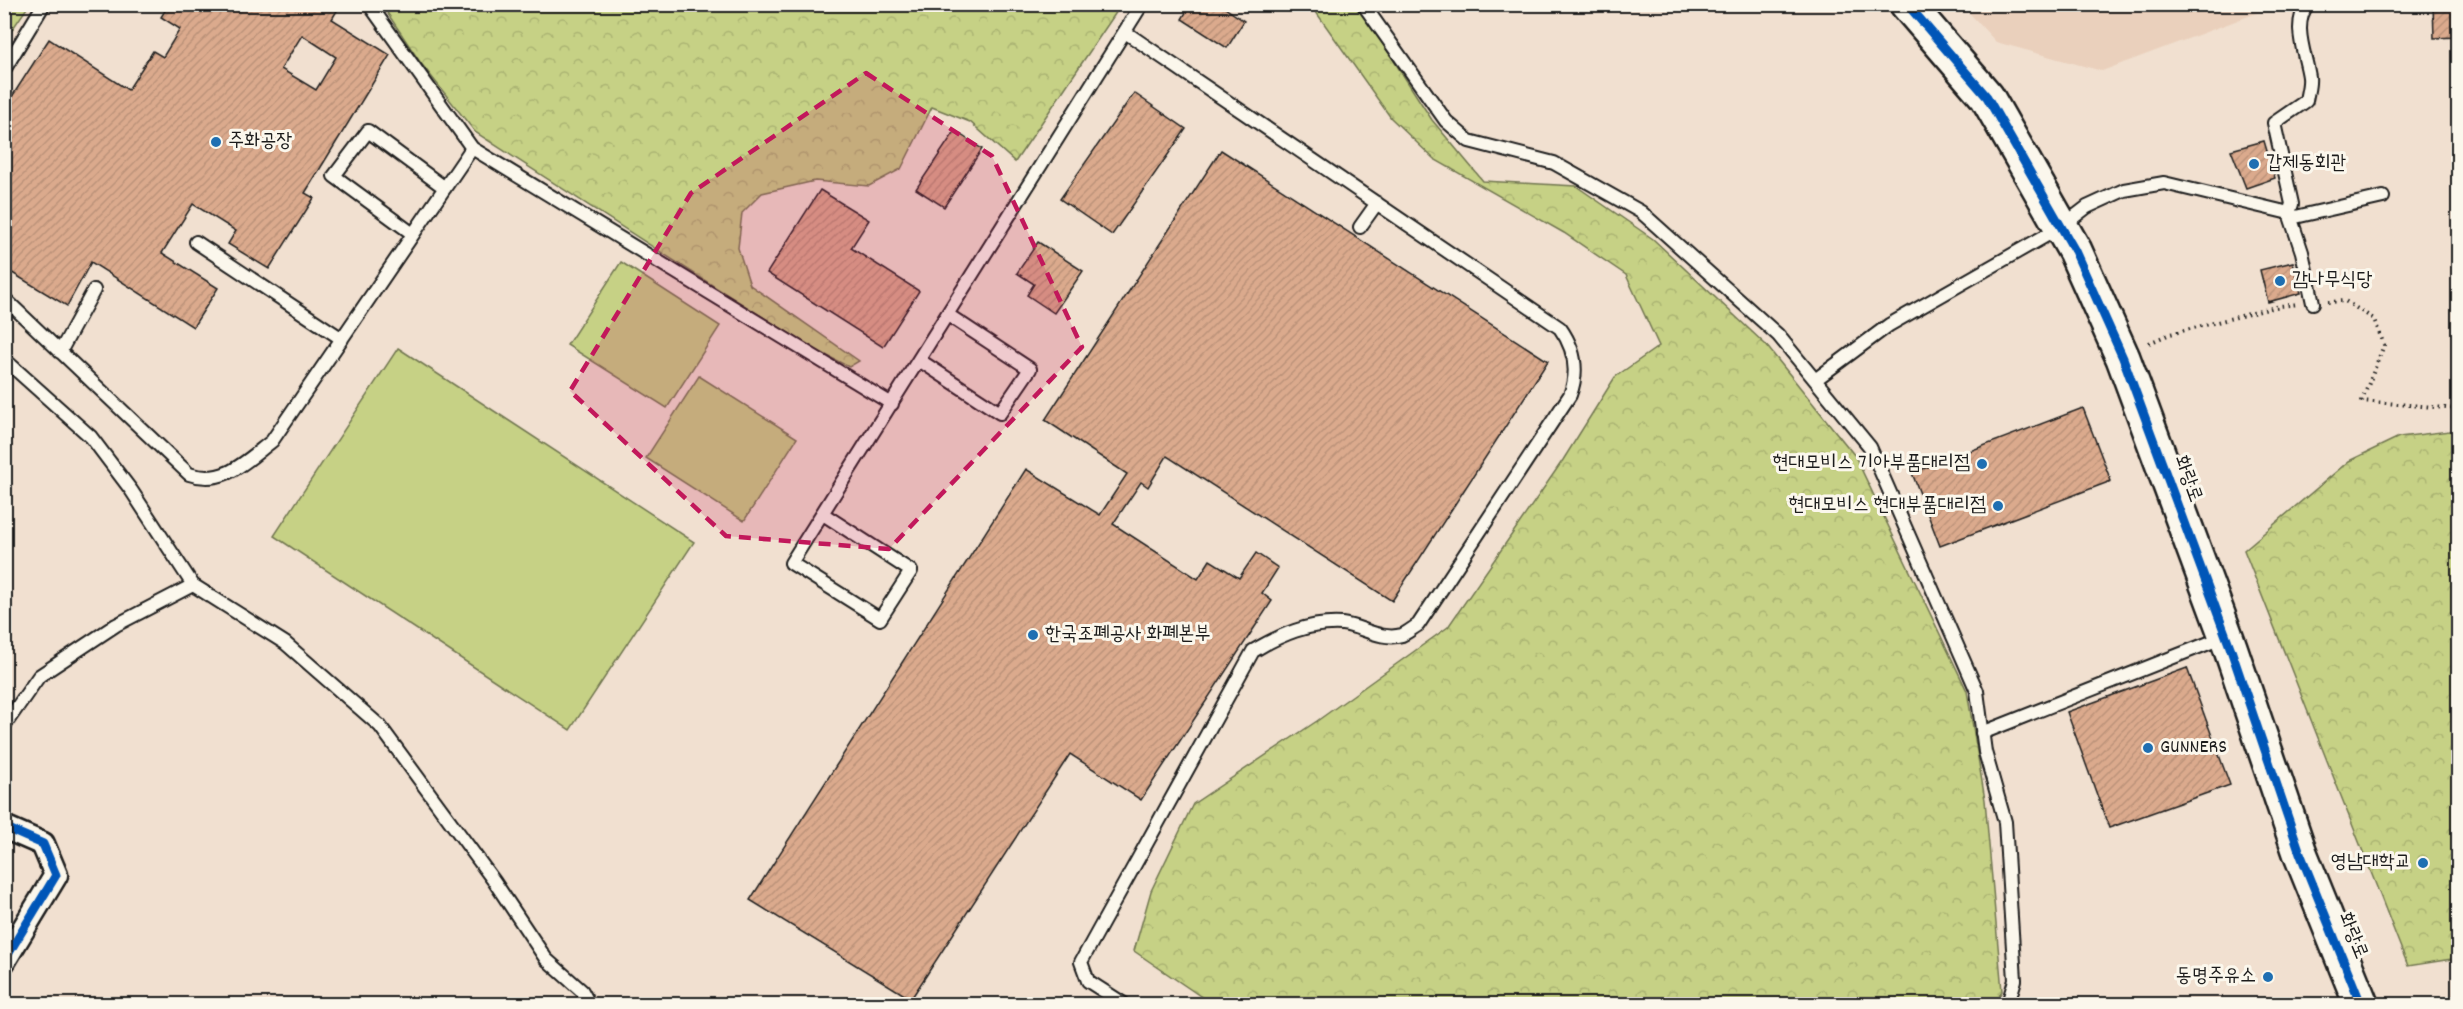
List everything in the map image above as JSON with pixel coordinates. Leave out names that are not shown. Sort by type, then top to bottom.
[{"type":"street","name":"화랑로","points":[[1907,4],[1987,97],[2075,252],[2123,358],[2226,636],[2300,853],[2361,1005]]},
{"type":"street","points":[[4,827],[43,844],[56,875],[4,961]]},
{"type":"lane","points":[[4,70],[44,4]]},
{"type":"lane","points":[[369,4],[472,148],[892,404]]},
{"type":"lane","points":[[823,514],[912,571],[880,619],[791,563],[1142,4]]},
{"type":"lane","points":[[1362,4],[1446,121],[1469,141],[1554,163],[1641,212],[1778,335],[1870,447],[1977,691],[1985,752],[2005,822],[2015,980],[2008,1005]]},
{"type":"lane","points":[[2308,4],[2304,8],[2300,34],[2310,80],[2306,100],[2274,123],[2292,204],[2290,215],[2302,252],[2313,303]]},
{"type":"lane","points":[[1124,1005],[1088,981],[1081,962],[1253,651],[1280,635],[1317,625],[1344,624],[1377,634],[1401,635],[1418,625],[1570,395],[1576,378],[1567,338],[1560,328],[1125,32]]},
{"type":"lane","points":[[413,234],[334,176],[368,131],[445,188]]},
{"type":"lane","points":[[4,298],[189,474],[204,479],[226,474],[272,441],[472,148]]},
{"type":"lane","points":[[1815,380],[1889,325],[2061,226],[2087,207],[2124,190],[2164,183],[2290,215],[2383,197]]},
{"type":"lane","points":[[1360,227],[1377,203]]},
{"type":"lane","points":[[196,242],[342,339]]},
{"type":"lane","points":[[60,352],[94,290]]},
{"type":"lane","points":[[920,360],[1000,413],[1030,369],[948,315]]},
{"type":"lane","points":[[4,359],[91,437],[131,490],[193,585],[285,643],[380,726],[494,881],[546,959],[582,991],[589,1005]]},
{"type":"lane","points":[[4,726],[39,676],[116,625],[193,585]]},
{"type":"lane","points":[[1982,733],[2226,636]]},
{"type":"path","points":[[2149,343],[2170,334],[2280,306],[2344,301],[2373,319],[2384,345],[2362,401],[2458,409]]},
{"type":"highlighted area","points":[[866,73],[992,156],[1082,347],[889,549],[726,536],[570,391],[691,193]]},
{"type":"shaded area","points":[[1962,5],[2278,5],[2102,71],[1996,42]]},
{"type":"green space","points":[[1111,4],[1117,11],[1015,162],[970,122],[932,107],[901,169],[869,186],[815,181],[762,193],[742,213],[738,248],[750,285],[859,361],[849,367],[816,350],[718,289],[475,132],[420,62],[382,5]]},
{"type":"green space","points":[[4,5],[29,5],[5,40]]},
{"type":"green space","points":[[1311,5],[1358,5],[1432,120],[1483,181],[1576,186],[1653,239],[1766,345],[1855,456],[1967,691],[1985,800],[2002,991],[1994,1004],[1212,1004],[1134,951],[1151,891],[1193,804],[1317,721],[1448,627],[1563,460],[1615,377],[1659,346],[1626,275],[1564,233],[1434,159],[1391,118]]},
{"type":"green space","points":[[621,262],[720,326],[667,408],[567,345]]},
{"type":"green space","points":[[398,348],[694,542],[570,730],[274,536]]},
{"type":"green space","points":[[699,376],[797,438],[744,521],[646,458]]},
{"type":"green space","name":"영남대학교","points":[[2458,430],[2458,958],[2408,966],[2244,550],[2349,461],[2399,437]]},
{"type":"building","name":"주화공장","points":[[169,4],[202,4],[212,11],[216,4],[341,4],[332,19],[390,55],[305,193],[314,198],[269,269],[228,244],[236,231],[193,204],[162,253],[218,288],[193,327],[91,262],[67,306],[4,268],[4,109],[49,39],[128,90],[153,51],[163,57],[180,29],[161,17]],"holes":[[[302,35],[336,57],[316,90],[281,69]]]},
{"type":"building","points":[[1191,4],[1219,4],[1244,21],[1227,48],[1182,19]]},
{"type":"building","points":[[2433,4],[2458,4],[2458,37],[2434,38]]},
{"type":"building","points":[[1134,93],[1186,129],[1112,235],[1060,199]]},
{"type":"building","points":[[955,131],[982,149],[944,207],[916,189]]},
{"type":"building","name":"갑제동회관","points":[[2264,141],[2275,178],[2246,188],[2231,150]]},
{"type":"building","points":[[1221,150],[1548,361],[1392,601],[1167,456],[1148,487],[1141,482],[1113,524],[1198,579],[1210,560],[1239,578],[1256,553],[1278,568],[1262,593],[1272,601],[1141,800],[1070,754],[911,999],[750,900],[1026,469],[1100,515],[1127,474],[1045,420]]},
{"type":"building","points":[[820,190],[869,220],[851,248],[919,291],[883,347],[767,273]]},
{"type":"building","points":[[1038,242],[1083,271],[1054,313],[1027,295],[1034,284],[1017,273]]},
{"type":"building","name":"감나무식당","points":[[2293,262],[2301,293],[2268,302],[2260,270]]},
{"type":"building","points":[[2083,408],[2111,481],[1940,546],[1912,473]]},
{"type":"building","name":"GUNNERS","points":[[2187,668],[2230,785],[2109,828],[2067,712]]},
{"type":"cycle path","points":[[1907,4],[1987,97],[2075,251],[2123,358],[2230,647],[2300,853],[2361,1004]]},
{"type":"cycle path","points":[[4,827],[43,844],[56,875],[4,961]]},
{"type":"place","name":"주화공장","points":[[216,142]]},
{"type":"place","name":"갑제동회관","points":[[2254,164]]},
{"type":"place","name":"감나무식당","points":[[2280,281]]},
{"type":"place","name":"현대모비스 기아부품대리점","points":[[1982,464]]},
{"type":"place","name":"현대모비스 현대부품대리점","points":[[1998,506]]},
{"type":"place","name":"한국조폐공사 화폐본부","points":[[1033,635]]},
{"type":"place","name":"GUNNERS","points":[[2148,748]]},
{"type":"place","name":"영남대학교","points":[[2423,863]]},
{"type":"place","name":"동명주유소","points":[[2268,977]]}]
